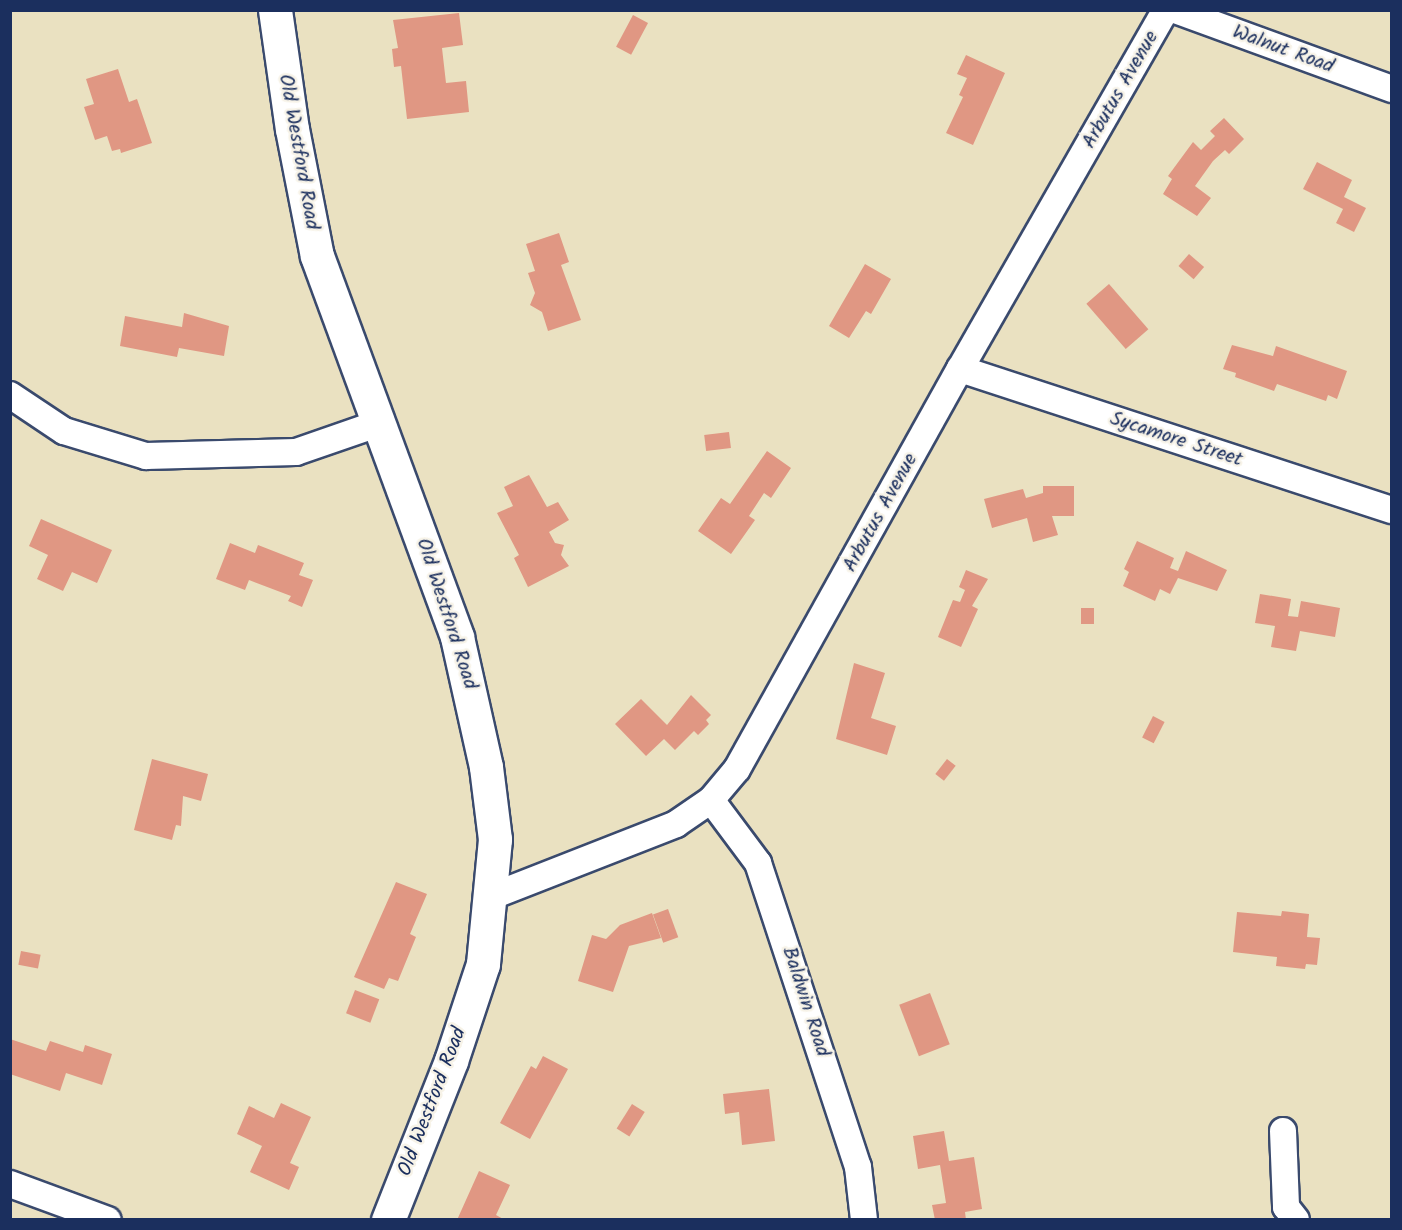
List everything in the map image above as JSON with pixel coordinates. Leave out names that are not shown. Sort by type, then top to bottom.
[{"type":"main road","name":"Old Westford Road","points":[[275,10],[292,129],[317,256],[378,424],[438,577],[472,694],[486,767],[495,839],[483,964],[452,1061],[388,1220]]},
{"type":"street","name":"Arbutus Avenue","points":[[490,897],[667,828],[711,800],[737,768],[810,644],[960,369],[1166,10]]},
{"type":"street","name":"Walnut Road","points":[[1175,10],[1392,89]]},
{"type":"street","name":"Sycamore Street","points":[[960,369],[1392,510]]},
{"type":"street","points":[[10,395],[64,431],[146,456],[296,452],[378,424]]},
{"type":"street","name":"Baldwin Road","points":[[711,800],[758,863],[858,1167],[864,1220]]},
{"type":"street","points":[[1282,1131],[1286,1207],[1296,1220]]},
{"type":"street","points":[[10,1184],[108,1220]]},
{"type":"building","points":[[459,13],[463,45],[442,48],[446,83],[466,81],[469,112],[407,119],[401,66],[394,67],[392,49],[398,48],[393,20]]},
{"type":"building","points":[[633,15],[648,23],[631,55],[616,47]]},
{"type":"building","points":[[966,55],[1005,73],[973,145],[946,133],[963,97],[959,95],[967,78],[957,74]]},
{"type":"building","points":[[118,69],[129,102],[137,99],[152,143],[121,153],[120,149],[112,151],[107,136],[95,140],[84,107],[94,104],[86,79]]},
{"type":"building","points":[[1224,118],[1244,139],[1229,154],[1225,150],[1213,161],[1195,186],[1211,198],[1197,216],[1163,194],[1172,179],[1168,176],[1193,142],[1201,150],[1215,136],[1210,131]]},
{"type":"building","points":[[1317,162],[1352,180],[1344,197],[1366,208],[1354,232],[1336,223],[1343,209],[1303,189]]},
{"type":"building","points":[[559,233],[569,262],[561,265],[581,320],[548,331],[542,312],[530,305],[535,293],[528,273],[535,271],[526,244]]},
{"type":"building","points":[[1189,254],[1204,267],[1194,279],[1179,266]]},
{"type":"building","points":[[865,264],[891,279],[871,314],[866,311],[849,338],[829,326]]},
{"type":"building","points":[[1109,284],[1148,329],[1126,349],[1086,304]]},
{"type":"building","points":[[184,313],[229,326],[224,356],[179,348],[177,357],[120,346],[125,316],[182,327]]},
{"type":"building","points":[[1232,345],[1273,356],[1276,346],[1347,371],[1337,399],[1328,395],[1326,401],[1277,384],[1274,391],[1235,377],[1236,373],[1223,369]]},
{"type":"building","points":[[729,432],[731,448],[706,451],[704,435]]},
{"type":"building","points":[[767,451],[791,468],[771,498],[764,493],[749,516],[755,520],[731,554],[698,531],[721,498],[730,504]]},
{"type":"building","points":[[529,475],[547,507],[558,502],[569,520],[549,532],[555,543],[564,545],[561,555],[569,566],[528,587],[514,558],[519,555],[497,513],[513,506],[504,487]]},
{"type":"building","points":[[1043,486],[1074,486],[1074,516],[1052,516],[1058,535],[1033,542],[1027,518],[992,528],[984,499],[1023,489],[1026,498],[1043,493]]},
{"type":"building","points":[[41,519],[112,550],[97,583],[72,572],[63,591],[37,579],[48,555],[29,546]]},
{"type":"building","points":[[1137,541],[1174,558],[1170,568],[1178,571],[1186,551],[1227,570],[1217,591],[1178,578],[1170,594],[1160,589],[1155,601],[1123,586],[1129,572],[1124,569]]},
{"type":"building","points":[[230,543],[255,553],[258,545],[304,563],[299,575],[313,580],[302,607],[288,601],[291,596],[249,580],[245,590],[216,579]]},
{"type":"building","points":[[966,570],[988,579],[972,606],[978,609],[961,647],[938,637],[953,600],[960,602],[965,590],[959,587]]},
{"type":"building","points":[[1260,594],[1291,599],[1288,616],[1298,617],[1301,601],[1340,608],[1335,637],[1300,631],[1296,651],[1271,647],[1275,626],[1255,623]]},
{"type":"building","points":[[1081,608],[1094,608],[1094,624],[1081,624]]},
{"type":"building","points":[[854,663],[885,673],[871,718],[896,726],[887,755],[836,739]]},
{"type":"building","points":[[691,695],[711,715],[706,720],[709,724],[698,735],[694,731],[675,750],[664,739],[646,756],[615,724],[641,699],[667,725]]},
{"type":"building","points":[[1153,716],[1165,722],[1154,743],[1142,737]]},
{"type":"building","points":[[152,759],[208,774],[201,801],[183,796],[181,826],[176,825],[172,840],[134,830]]},
{"type":"building","points":[[947,759],[956,766],[944,781],[935,774]]},
{"type":"building","points":[[396,882],[427,894],[410,934],[416,937],[398,981],[389,978],[384,989],[354,977]]},
{"type":"building","points":[[668,909],[678,937],[663,943],[653,914]]},
{"type":"building","points":[[1282,911],[1309,914],[1307,937],[1320,938],[1317,965],[1306,964],[1305,969],[1276,966],[1277,957],[1233,952],[1237,912],[1281,916]]},
{"type":"building","points":[[652,913],[661,938],[629,946],[613,992],[578,981],[592,935],[606,939],[620,925]]},
{"type":"building","points":[[21,951],[41,955],[38,969],[18,965]]},
{"type":"building","points":[[355,990],[379,999],[370,1023],[346,1013]]},
{"type":"building","points":[[930,993],[950,1044],[919,1056],[899,1005]]},
{"type":"building","points":[[10,1039],[46,1051],[50,1041],[83,1052],[85,1045],[112,1054],[102,1085],[66,1073],[60,1091],[10,1074]]},
{"type":"building","points":[[543,1056],[568,1069],[530,1139],[500,1123],[531,1066],[536,1069]]},
{"type":"building","points":[[769,1089],[775,1141],[742,1145],[739,1112],[725,1114],[723,1094]]},
{"type":"building","points":[[281,1103],[311,1117],[290,1163],[299,1167],[289,1190],[250,1172],[262,1146],[237,1134],[249,1106],[274,1118]]},
{"type":"building","points":[[632,1104],[645,1112],[629,1137],[617,1129]]},
{"type":"building","points":[[944,1131],[949,1161],[974,1157],[982,1209],[965,1212],[966,1220],[935,1220],[932,1205],[946,1203],[940,1165],[918,1169],[913,1136]]},
{"type":"building","points":[[479,1171],[510,1185],[496,1215],[505,1220],[457,1220]]}]
